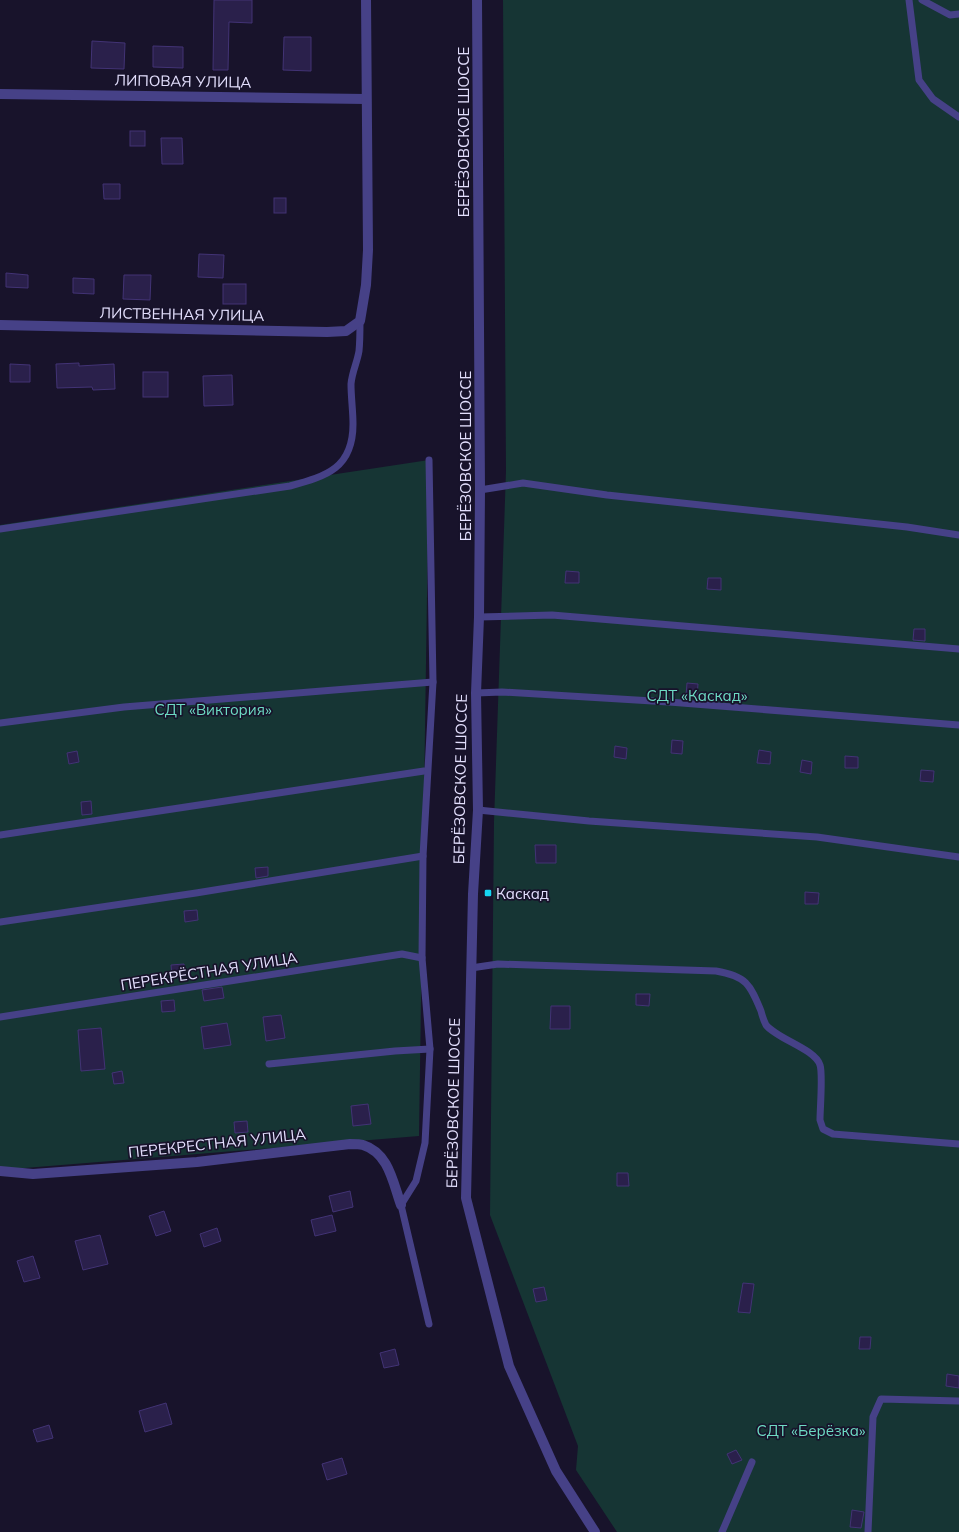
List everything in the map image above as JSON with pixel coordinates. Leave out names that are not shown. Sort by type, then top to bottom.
[{"type":"street","points":[[360,320],[366,286],[368,250],[366,0]]},
{"type":"street","name":"БЕРЁЗОВСКОЕ ШОССЕ","points":[[477,0],[480,490],[479,617],[476,693],[478,810],[473,894],[466,1198],[509,1366],[556,1471],[595,1532]]},
{"type":"street","name":"ЛИПОВАЯ УЛИЦА","points":[[0,94],[366,99]]},
{"type":"street","name":"ЛИСТВЕННАЯ УЛИЦА","points":[[0,325],[327,332],[346,331],[360,320]]},
{"type":"street","name":"ПЕРЕКРЕСТНАЯ УЛИЦА","points":[[0,1171],[33,1174],[198,1162],[350,1144],[363,1145],[376,1153],[386,1163],[400,1205]]},
{"type":"lane","points":[[908,0],[919,80],[933,99],[959,117]]},
{"type":"lane","points":[[922,0],[950,15],[959,14]]},
{"type":"lane","points":[[0,529],[290,486],[315,479],[335,469],[346,457],[351,444],[353,426],[351,392],[352,374],[359,352],[360,320]]},
{"type":"lane","points":[[429,460],[433,682],[423,856],[422,958],[430,1049],[425,1143],[416,1181],[400,1205],[429,1324]]},
{"type":"lane","points":[[480,490],[523,483],[607,495],[959,535]]},
{"type":"lane","points":[[479,617],[552,615],[959,650]]},
{"type":"lane","points":[[0,723],[124,707],[433,682]]},
{"type":"lane","points":[[476,693],[502,692],[670,702],[959,725]]},
{"type":"lane","points":[[0,835],[424,771]]},
{"type":"lane","points":[[478,810],[589,821],[817,837],[959,857]]},
{"type":"lane","points":[[0,922],[196,893],[423,856]]},
{"type":"lane","name":"ПЕРЕКРЁСТНАЯ УЛИЦА","points":[[0,1017],[402,954],[422,958]]},
{"type":"lane","points":[[471,968],[498,964],[716,971],[732,974],[745,981],[754,994],[766,1025],[813,1056],[820,1064],[820,1120],[824,1129],[833,1134],[959,1144]]},
{"type":"lane","points":[[269,1064],[394,1051],[430,1049]]},
{"type":"lane","points":[[868,1532],[873,1417],[881,1399],[959,1401]]},
{"type":"lane","points":[[722,1532],[752,1462]]},
{"type":"green space","points":[[503,0],[959,0],[959,1532],[617,1532],[576,1470],[578,1446],[490,1215],[494,822],[506,471]]},
{"type":"green space","name":"СДТ «Виктория»","points":[[429,460],[419,1136],[0,1170],[0,525]]},
{"type":"building","points":[[214,0],[252,0],[252,23],[229,22],[228,70],[213,70]]},
{"type":"building","points":[[284,37],[311,37],[311,71],[283,70]]},
{"type":"building","points":[[92,41],[125,43],[124,69],[91,68]]},
{"type":"building","points":[[153,46],[183,47],[183,68],[153,67]]},
{"type":"building","points":[[130,131],[145,131],[145,146],[130,146]]},
{"type":"building","points":[[161,138],[182,138],[183,164],[162,164]]},
{"type":"building","points":[[103,184],[120,184],[120,199],[104,199]]},
{"type":"building","points":[[274,198],[286,198],[286,213],[274,213]]},
{"type":"building","points":[[199,254],[224,255],[223,278],[198,277]]},
{"type":"building","points":[[6,273],[28,275],[28,288],[6,287]]},
{"type":"building","points":[[124,275],[151,275],[150,300],[123,299]]},
{"type":"building","points":[[73,278],[94,279],[94,294],[73,293]]},
{"type":"building","points":[[223,284],[246,284],[246,304],[223,304]]},
{"type":"building","points":[[79,363],[79,366],[114,364],[115,389],[93,390],[92,387],[57,388],[56,364]]},
{"type":"building","points":[[10,364],[30,365],[30,382],[10,382]]},
{"type":"building","points":[[143,372],[168,372],[168,397],[143,397]]},
{"type":"building","points":[[232,375],[233,405],[204,406],[203,376]]},
{"type":"building","points":[[566,571],[579,572],[579,583],[565,583]]},
{"type":"building","points":[[708,578],[721,578],[721,590],[707,589]]},
{"type":"building","points":[[914,629],[925,629],[925,641],[913,640]]},
{"type":"building","points":[[687,683],[698,684],[697,697],[686,696]]},
{"type":"building","points":[[672,740],[683,741],[682,754],[671,753]]},
{"type":"building","points":[[615,746],[627,748],[626,759],[614,757]]},
{"type":"building","points":[[759,750],[771,752],[770,764],[757,763]]},
{"type":"building","points":[[77,751],[79,762],[69,764],[67,753]]},
{"type":"building","points":[[845,756],[858,757],[858,768],[845,768]]},
{"type":"building","points":[[802,760],[812,762],[811,774],[800,772]]},
{"type":"building","points":[[921,770],[934,771],[933,782],[920,781]]},
{"type":"building","points":[[91,801],[92,814],[82,815],[81,802]]},
{"type":"building","points":[[535,845],[556,845],[556,863],[536,863]]},
{"type":"building","points":[[268,867],[268,876],[256,878],[255,868]]},
{"type":"building","points":[[805,892],[819,893],[818,904],[805,904]]},
{"type":"building","points":[[197,910],[198,920],[185,922],[184,911]]},
{"type":"building","points":[[184,964],[185,975],[172,976],[171,965]]},
{"type":"building","points":[[222,987],[224,998],[204,1001],[202,990]]},
{"type":"building","points":[[636,994],[650,994],[649,1006],[636,1005]]},
{"type":"building","points":[[174,1000],[175,1011],[162,1012],[161,1001]]},
{"type":"building","points":[[551,1006],[570,1006],[570,1029],[550,1029]]},
{"type":"building","points":[[281,1015],[285,1038],[266,1041],[263,1017]]},
{"type":"building","points":[[227,1023],[231,1045],[204,1049],[201,1027]]},
{"type":"building","points":[[101,1028],[105,1069],[81,1071],[78,1030]]},
{"type":"building","points":[[122,1071],[124,1083],[114,1084],[112,1073]]},
{"type":"building","points":[[368,1104],[371,1124],[353,1126],[351,1106]]},
{"type":"building","points":[[247,1121],[248,1132],[235,1133],[234,1122]]},
{"type":"building","points":[[617,1173],[628,1173],[629,1186],[617,1186]]},
{"type":"building","points":[[350,1191],[353,1207],[333,1212],[329,1196]]},
{"type":"building","points":[[164,1211],[171,1231],[156,1236],[149,1216]]},
{"type":"building","points":[[332,1215],[336,1231],[315,1236],[311,1220]]},
{"type":"building","points":[[217,1228],[221,1241],[204,1247],[200,1234]]},
{"type":"building","points":[[100,1235],[108,1264],[83,1270],[75,1241]]},
{"type":"building","points":[[33,1256],[40,1278],[24,1282],[17,1261]]},
{"type":"building","points":[[743,1283],[754,1284],[750,1313],[738,1312]]},
{"type":"building","points":[[544,1287],[547,1300],[536,1302],[533,1289]]},
{"type":"building","points":[[860,1337],[871,1337],[870,1349],[859,1349]]},
{"type":"building","points":[[395,1349],[399,1365],[384,1368],[380,1353]]},
{"type":"building","points":[[947,1374],[959,1376],[959,1388],[946,1386]]},
{"type":"building","points":[[166,1403],[172,1424],[145,1432],[139,1411]]},
{"type":"building","points":[[49,1425],[53,1438],[37,1442],[33,1430]]},
{"type":"building","points":[[736,1450],[742,1460],[732,1464],[727,1454]]},
{"type":"building","points":[[342,1458],[347,1474],[327,1480],[322,1464]]},
{"type":"building","points":[[852,1510],[864,1512],[861,1528],[850,1527]]},
{"type":"place","name":"Каскад","points":[[488,893]]},
{"type":"park label","name":"СДТ «Каскад»","points":[[697,695]]},
{"type":"park label","name":"СДТ «Берёзка»","points":[[811,1430]]}]
